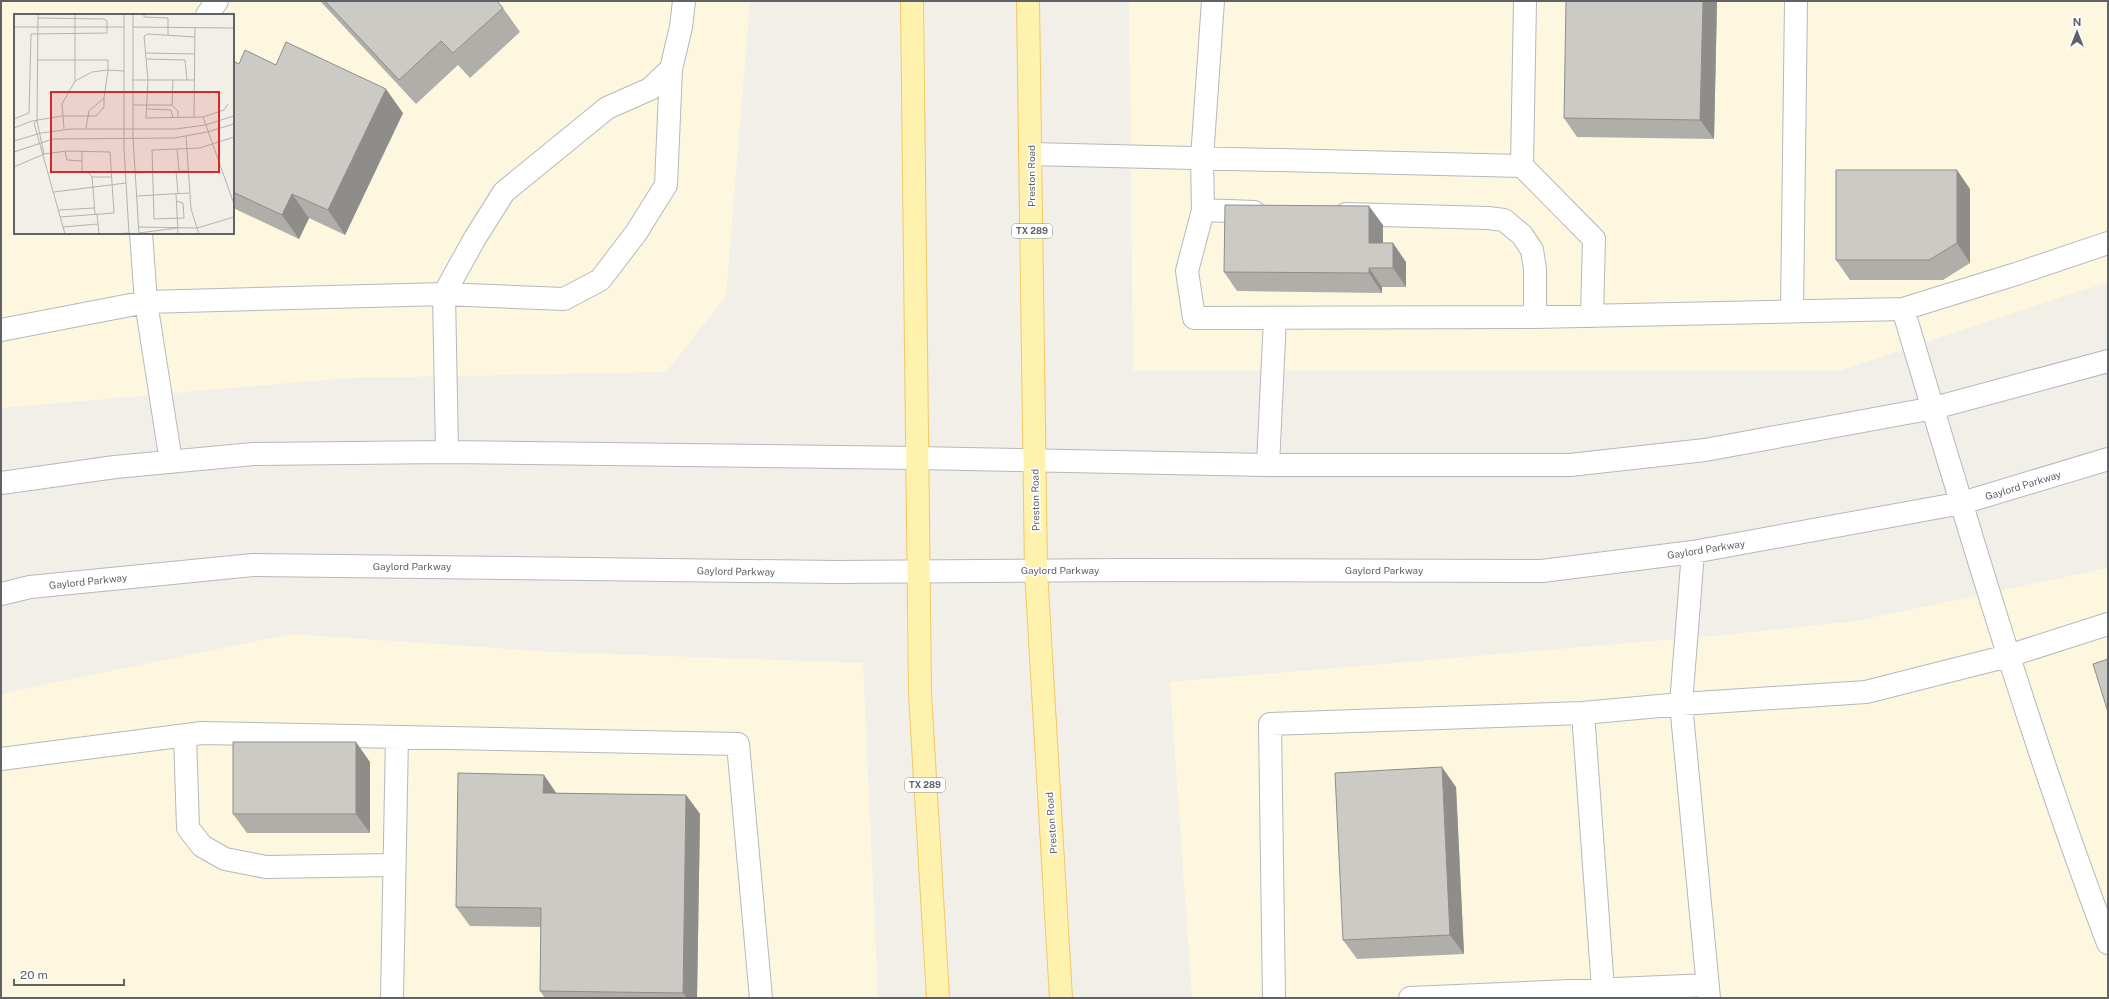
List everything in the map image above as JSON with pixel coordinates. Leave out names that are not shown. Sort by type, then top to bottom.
[{"type":"main road","name":"TX 289","points":[[912,1],[920,694],[938,998]]},
{"type":"main road","name":"Preston Road","points":[[1028,1],[1036,570],[1061,998]]},
{"type":"street","points":[[209,14],[217,1]]},
{"type":"street","points":[[1,330],[146,302],[444,294],[564,299],[600,280],[636,233],[666,185],[672,69],[681,27],[684,1]]},
{"type":"street","points":[[1213,1],[1202,158],[1204,210],[1187,271],[1194,318],[1535,317],[1904,308],[2016,274],[2108,243]]},
{"type":"street","points":[[1522,166],[1525,1]]},
{"type":"street","points":[[1792,311],[1796,1]]},
{"type":"street","points":[[447,452],[444,294],[475,238],[504,192],[607,108],[650,89],[672,69]]},
{"type":"street","points":[[1031,154],[1522,166],[1594,239],[1592,316]]},
{"type":"street","points":[[1204,210],[1275,212]]},
{"type":"street","points":[[1322,213],[1488,218],[1504,220],[1522,235],[1532,250],[1535,269],[1535,317]]},
{"type":"street","points":[[141,234],[146,302],[171,462]]},
{"type":"street","points":[[1904,308],[2008,656],[2079,867],[2108,943]]},
{"type":"street","points":[[1268,466],[1275,318]]},
{"type":"street","points":[[1,483],[115,467],[253,454],[447,452],[917,458],[1268,466],[1570,466],[1705,450],[1934,408],[2108,361]]},
{"type":"street","name":"Gaylord Parkway","points":[[1,594],[30,587],[253,565],[919,572],[1036,570],[1542,570],[1693,552],[1962,503],[2108,459]]},
{"type":"street","points":[[1410,998],[1571,994],[1603,989],[1708,992],[1681,704],[1693,552]]},
{"type":"street","points":[[1274,998],[1270,724],[1583,713],[1681,704],[1866,692],[2008,656],[2108,624]]},
{"type":"street","points":[[1583,713],[1603,989]]},
{"type":"street","points":[[1,759],[202,733],[738,744],[761,998]]},
{"type":"street","points":[[185,735],[188,828],[202,846],[225,859],[266,867],[394,866]]},
{"type":"street","points":[[392,998],[396,737]]},
{"type":"shaded area","points":[[1,1],[750,1],[726,296],[666,372],[347,378],[1,408]]},
{"type":"shaded area","points":[[1129,1],[2108,1],[2108,282],[1838,371],[1133,370]]},
{"type":"shaded area","points":[[2108,568],[2108,998],[1192,998],[1170,682],[1724,635],[1856,621]]},
{"type":"shaded area","points":[[291,634],[553,652],[863,663],[878,998],[1,998],[1,695],[18,690]]},
{"type":"building","points":[[325,1],[497,1],[503,8],[453,53],[441,41],[399,80]]},
{"type":"building","points":[[1566,1],[1703,1],[1700,120],[1564,118]]},
{"type":"building","points":[[286,42],[386,89],[328,210],[292,194],[282,215],[234,192],[234,62],[239,64],[245,50],[276,65]]},
{"type":"building","points":[[1836,170],[1957,170],[1957,243],[1929,260],[1836,260]]},
{"type":"building","points":[[1225,205],[1369,206],[1369,243],[1393,243],[1393,268],[1369,268],[1369,273],[1224,272]]},
{"type":"building","points":[[2108,659],[2108,712],[2093,664]]},
{"type":"building","points":[[233,742],[356,742],[356,814],[233,814]]},
{"type":"building","points":[[1442,767],[1450,935],[1343,940],[1335,773]]},
{"type":"building","points":[[458,773],[544,775],[543,793],[686,795],[683,993],[540,991],[541,908],[456,907]]}]
